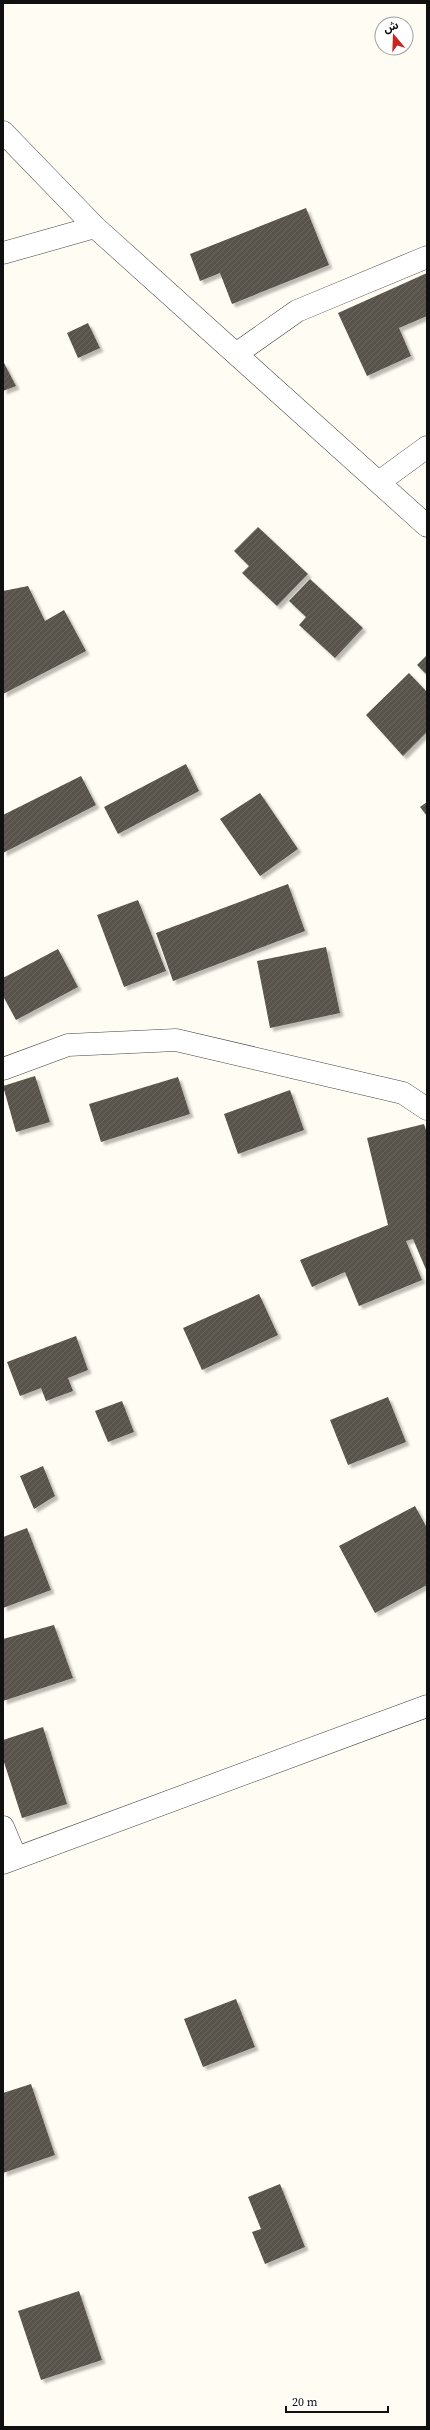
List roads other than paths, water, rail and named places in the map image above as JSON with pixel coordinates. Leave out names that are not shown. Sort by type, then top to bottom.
[{"type":"street","points":[[3,132],[95,227],[427,526]]},
{"type":"street","points":[[3,253],[95,227]]},
{"type":"street","points":[[236,354],[297,311],[427,257]]},
{"type":"street","points":[[378,482],[427,447]]},
{"type":"street","points":[[3,1068],[68,1045],[176,1040],[403,1093],[427,1109]]},
{"type":"street","points":[[3,1827],[9,1860],[427,1706]]}]
